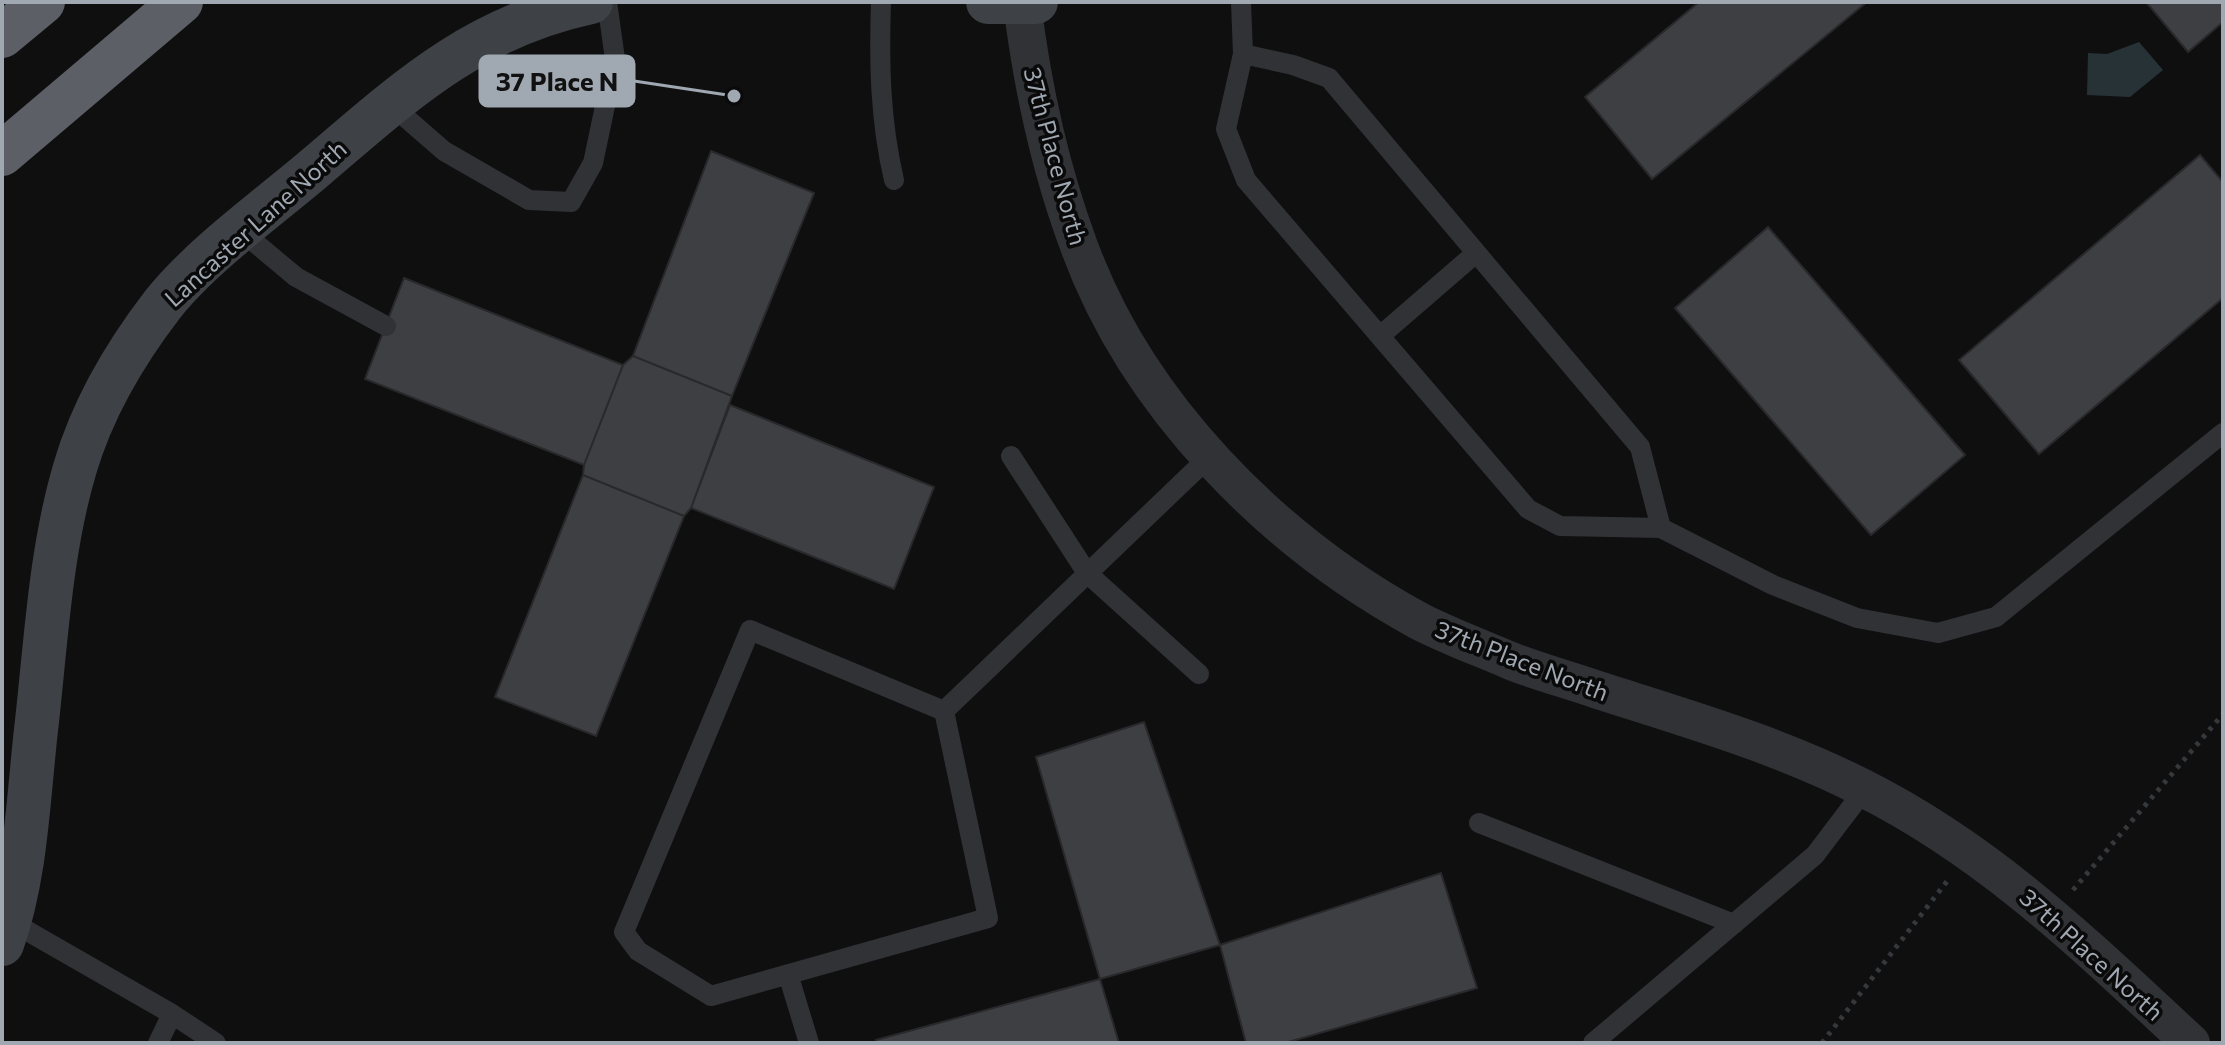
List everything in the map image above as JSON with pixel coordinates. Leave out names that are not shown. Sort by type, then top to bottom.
[{"type":"highway","points":[[2,36],[43,2]]},
{"type":"highway","points":[[2,154],[181,2]]},
{"type":"street","name":"Lancaster Lane North","points":[[6,933],[22,850],[57,545],[75,467],[115,372],[165,302],[206,261],[390,104],[461,52],[499,32],[551,11],[591,2]]},
{"type":"street","points":[[988,2],[1036,2]]},
{"type":"street","name":"37th Place North","points":[[1022,3],[1029,59],[1050,153],[1079,248],[1123,340],[1209,457],[1257,505],[1338,571],[1421,622],[1515,663],[1772,747],[1865,789],[1971,851],[2051,915],[2191,1043]]},
{"type":"lane","points":[[390,104],[444,151],[529,200],[571,202],[593,163],[615,59],[607,2]]},
{"type":"lane","points":[[881,2],[881,115],[894,180]]},
{"type":"lane","points":[[1241,2],[1243,54],[1226,129],[1246,180],[1528,509],[1560,526],[1661,528],[1773,585],[1857,618],[1938,633],[1996,617],[2223,433]]},
{"type":"lane","points":[[1243,54],[1293,65],[1329,78],[1640,447],[1661,528]]},
{"type":"lane","points":[[241,231],[296,277],[386,326]]},
{"type":"lane","points":[[1380,336],[1476,253]]},
{"type":"lane","points":[[1011,456],[1087,573],[1199,674]]},
{"type":"lane","points":[[944,711],[1209,457]]},
{"type":"lane","points":[[750,630],[944,711],[988,918],[711,996],[638,951],[624,932],[750,630]]},
{"type":"lane","points":[[1593,1043],[1815,855],[1865,789]]},
{"type":"lane","points":[[1479,823],[1734,924]]},
{"type":"lane","points":[[6,933],[172,1014],[216,1043]]},
{"type":"lane","points":[[788,974],[809,1043]]},
{"type":"lane","points":[[158,1043],[172,1014]]},
{"type":"path","points":[[2051,915],[2223,714]]},
{"type":"path","points":[[1822,1043],[1971,851]]},
{"type":"shaded area","points":[[2139,42],[2163,70],[2130,97],[2087,95],[2088,53],[2107,54]]},
{"type":"building","points":[[1699,2],[1867,2],[1652,179],[1585,97]]},
{"type":"building","points":[[2146,2],[2223,2],[2223,22],[2188,52]]},
{"type":"building","points":[[711,151],[814,193],[732,396],[633,356]]},
{"type":"building","points":[[2200,155],[2223,182],[2223,298],[2039,454],[1959,360]]},
{"type":"building","points":[[1768,227],[1965,455],[1871,535],[1675,308]]},
{"type":"building","points":[[404,278],[623,365],[584,465],[365,379]]},
{"type":"building","points":[[633,356],[732,396],[691,508],[684,516],[583,475],[584,465],[623,365]]},
{"type":"building","points":[[730,405],[934,487],[894,589],[691,508]]},
{"type":"building","points":[[583,475],[684,516],[596,736],[495,697]]},
{"type":"building","points":[[1144,722],[1220,945],[1100,979],[1036,757]]},
{"type":"building","points":[[1441,873],[1477,988],[1285,1043],[1246,1043],[1220,945]]},
{"type":"building","points":[[1100,979],[1119,1043],[877,1043],[876,1040]]},
{"type":"place","name":"37 Place N","points":[[734,96]]}]
